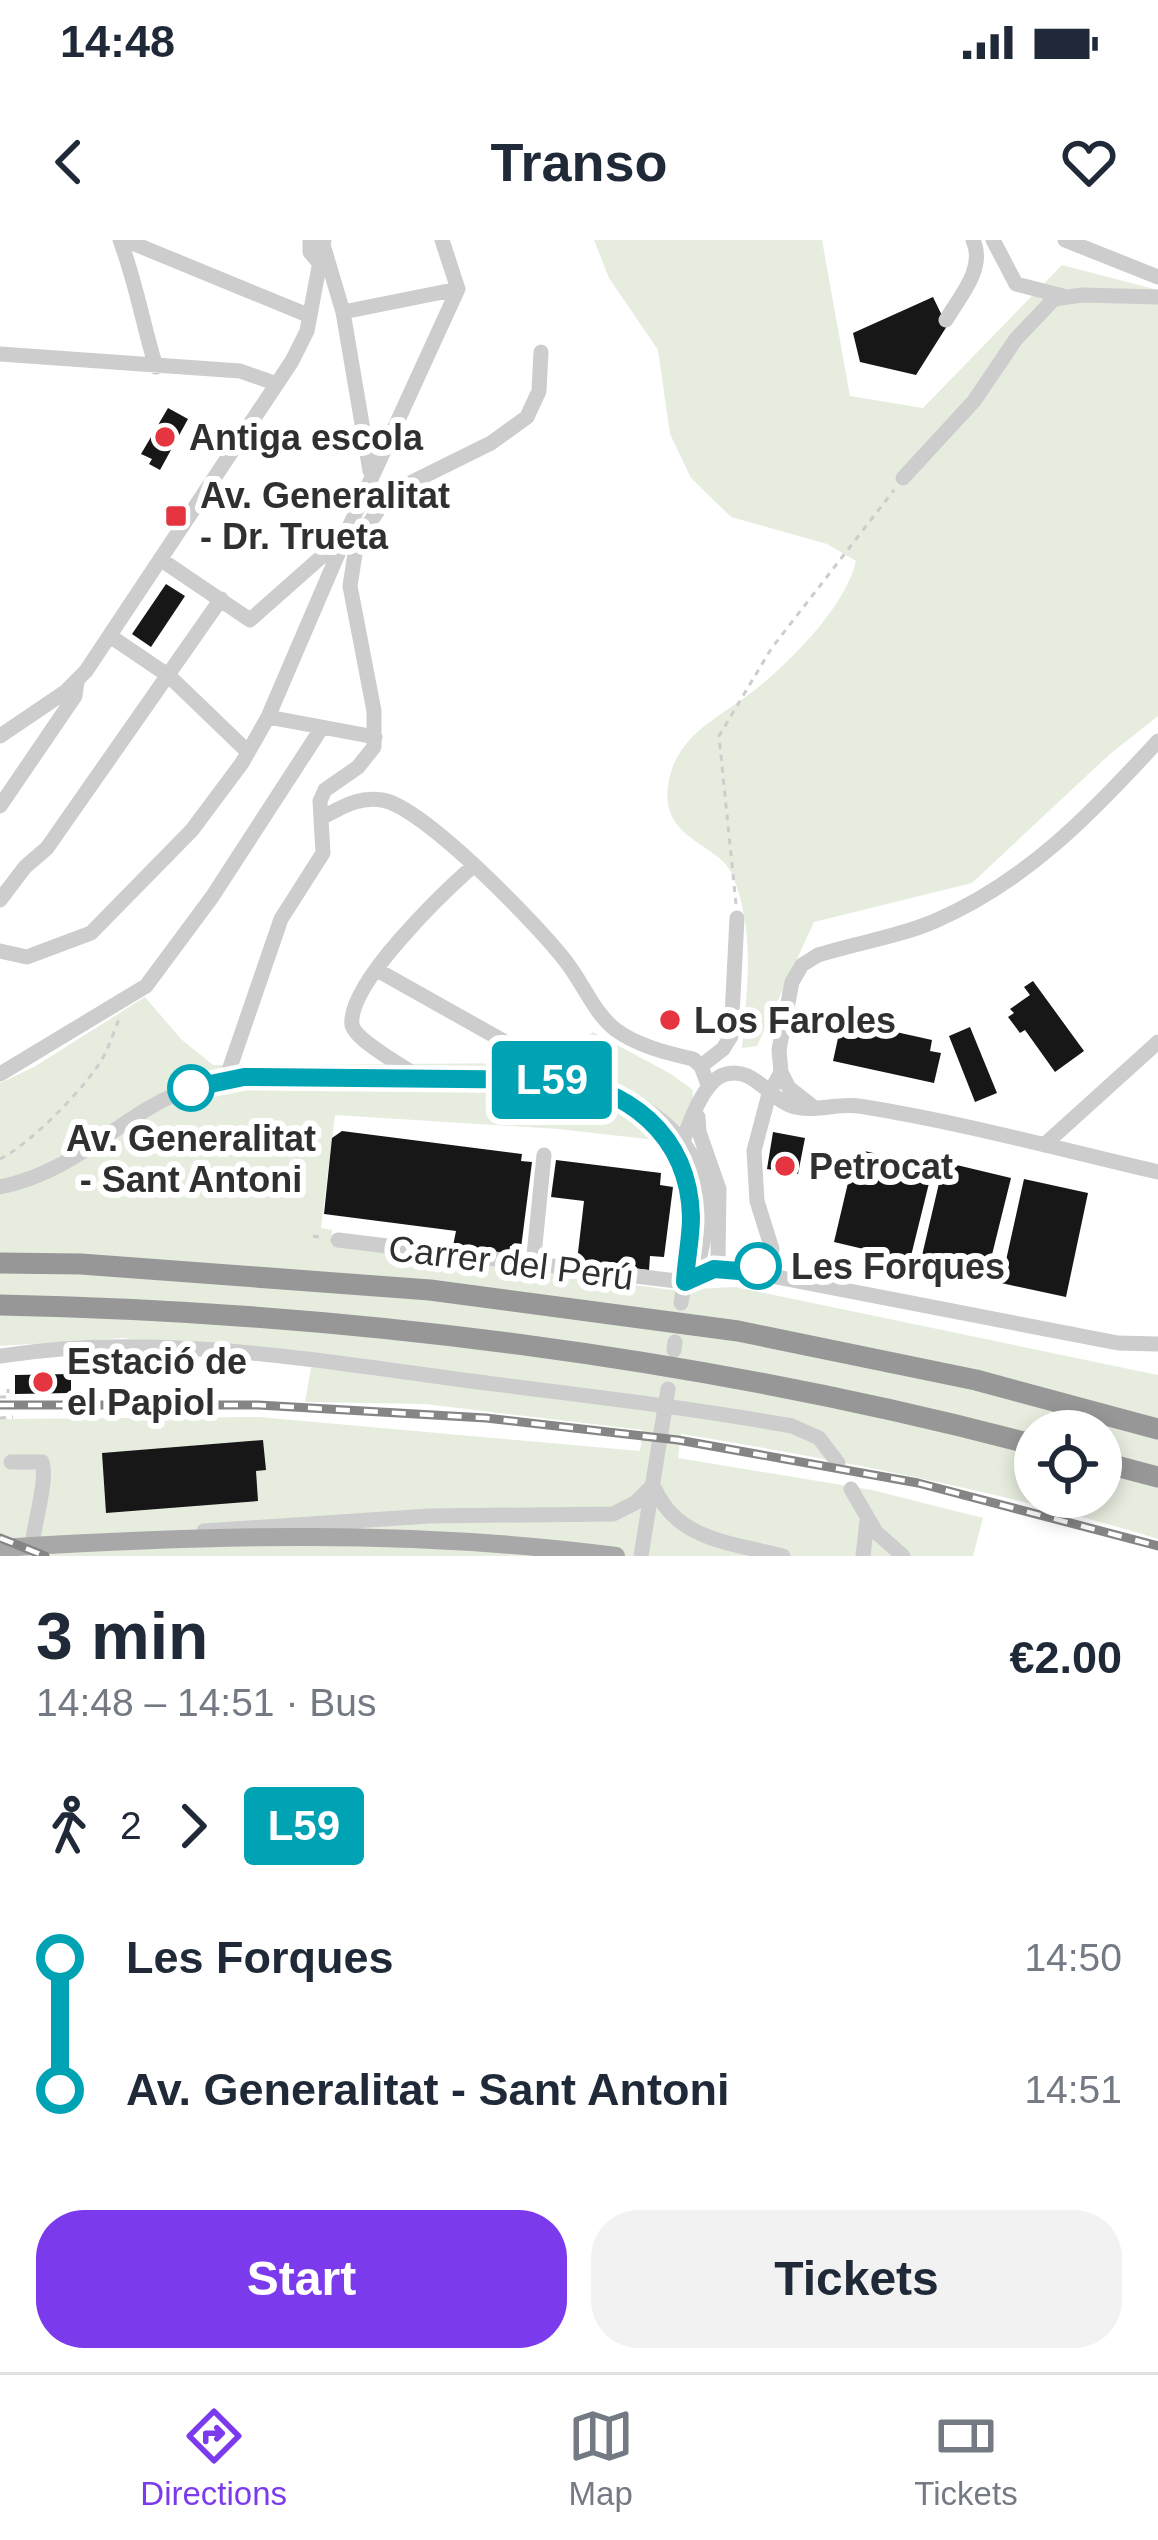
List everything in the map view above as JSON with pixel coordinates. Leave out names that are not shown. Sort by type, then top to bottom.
[{"type":"highway","points":[[0,1263],[81,1264],[430,1290],[738,1331],[976,1380],[1158,1429]]},
{"type":"highway","points":[[0,1305],[103,1308],[428,1333],[732,1378],[1014,1440]]},
{"type":"highway","points":[[1122,1468],[1158,1477]]},
{"type":"main road","points":[[0,1548],[168,1537],[350,1536],[606,1555]]},
{"type":"street","points":[[123,240],[310,316]]},
{"type":"street","points":[[123,240],[157,368]]},
{"type":"street","points":[[226,1079],[281,919],[321,859],[317,811],[325,790],[368,758],[375,736],[347,540],[371,474],[458,289],[442,240]]},
{"type":"street","points":[[946,320],[976,264],[973,240]]},
{"type":"street","points":[[993,240],[1016,284],[1066,297]]},
{"type":"street","points":[[1065,240],[1158,277]]},
{"type":"street","points":[[0,736],[78,681],[277,384],[301,346],[310,316],[320,264],[319,242]]},
{"type":"street","points":[[319,242],[343,312],[371,474]]},
{"type":"street","points":[[343,312],[458,289]]},
{"type":"street","points":[[903,478],[974,401],[1039,312],[1054,299],[1158,298]]},
{"type":"street","points":[[0,951],[27,957],[92,932],[192,830],[268,717],[341,547],[390,494],[490,442],[527,417],[539,392],[541,352]]},
{"type":"street","points":[[0,354],[240,371],[277,384]]},
{"type":"street","points":[[160,559],[250,620],[347,540]]},
{"type":"street","points":[[0,900],[46,848],[220,599]]},
{"type":"street","points":[[110,636],[169,676],[248,752]]},
{"type":"street","points":[[0,806],[75,696],[78,681]]},
{"type":"street","points":[[268,717],[375,736]]},
{"type":"street","points":[[0,1074],[146,986],[321,729]]},
{"type":"street","points":[[812,1106],[789,1088],[781,1072],[779,1050],[792,982],[809,959],[930,923],[998,887],[1071,833],[1158,741]]},
{"type":"street","points":[[321,818],[356,801],[388,801],[430,829],[550,941],[613,1027],[631,1040],[693,1059],[708,1084]]},
{"type":"street","points":[[421,1079],[359,1038],[352,1025],[355,1011],[377,970],[431,904],[472,867]]},
{"type":"street","points":[[701,1066],[731,1036],[737,918]]},
{"type":"street","points":[[377,970],[507,1043]]},
{"type":"street","points":[[1044,1145],[1158,1042]]},
{"type":"street","points":[[752,1077],[779,1050]]},
{"type":"street","points":[[751,1272],[772,1249],[752,1165],[769,1094],[781,1072]]},
{"type":"street","points":[[678,1163],[708,1084],[730,1073],[752,1077],[769,1094],[797,1108],[854,1105],[1158,1172]]},
{"type":"street","points":[[0,1187],[62,1168],[165,1100],[226,1079],[571,1082],[607,1090],[665,1123],[684,1141],[702,1180],[701,1244],[681,1303]]},
{"type":"street","points":[[638,1107],[678,1163],[689,1196],[688,1280]]},
{"type":"street","points":[[665,1123],[698,1108]]},
{"type":"street","points":[[698,1108],[699,1132],[718,1189],[718,1259]]},
{"type":"street","points":[[533,1265],[544,1155]]},
{"type":"street","points":[[689,1196],[694,1202],[696,1237],[733,1270],[1118,1343],[1156,1341]]},
{"type":"street","name":"Carrer del Perú","points":[[338,1240],[688,1280],[714,1269],[733,1270]]},
{"type":"street","points":[[0,1356],[86,1347],[262,1355],[665,1407],[806,1431],[819,1438],[838,1463]]},
{"type":"street","points":[[641,1556],[668,1389]]},
{"type":"street","points":[[11,1462],[43,1462],[46,1471],[32,1546]]},
{"type":"street","points":[[168,1537],[281,1523],[613,1514],[653,1485]]},
{"type":"street","points":[[653,1485],[670,1516],[689,1530],[783,1556]]},
{"type":"street","points":[[851,1489],[885,1542],[903,1556]]},
{"type":"street","points":[[863,1556],[867,1518]]},
{"type":"path","points":[[737,918],[719,736],[771,649],[903,478]]},
{"type":"path","points":[[0,1159],[14,1152],[100,1063],[129,995]]},
{"type":"path","points":[[0,1397],[8,1396],[8,1389]]},
{"type":"path","points":[[0,1418],[13,1417]]},
{"type":"green space","points":[[594,240],[822,240],[850,396],[923,408],[1062,265],[1158,290],[1158,716],[1110,754],[972,883],[814,922],[757,1046],[742,1048],[748,960],[740,895],[725,863],[689,836],[670,812],[671,772],[693,737],[763,683],[812,635],[840,598],[856,561],[827,544],[731,517],[691,478],[670,434],[658,350],[609,278]]},
{"type":"green space","points":[[145,997],[181,1039],[213,1065],[556,1063],[593,1032],[693,1090],[691,1144],[558,1129],[335,1115],[321,1228],[332,1230],[331,1244],[672,1290],[735,1287],[1158,1375],[1158,1539],[1083,1518],[1122,1518],[1122,1410],[1014,1410],[1014,1500],[681,1434],[678,1458],[872,1490],[983,1518],[973,1556],[0,1556],[0,1419],[259,1417],[640,1451],[643,1430],[425,1404],[305,1402],[313,1356],[123,1338],[0,1346],[0,1083]]},
{"type":"building","points":[[933,297],[947,326],[916,375],[860,362],[853,333]]},
{"type":"building","name":"Antiga escola","points":[[168,408],[188,419],[160,470],[141,454]]},
{"type":"building","points":[[166,584],[185,596],[151,647],[132,634]]},
{"type":"building","points":[[1033,981],[1084,1051],[1055,1072],[1025,1030],[1020,1033],[1008,1017],[1014,1013],[1010,1009],[1030,995],[1024,987]]},
{"type":"building","points":[[842,1020],[932,1040],[930,1051],[941,1053],[934,1083],[833,1061]]},
{"type":"building","points":[[970,1027],[997,1093],[975,1102],[949,1036]]},
{"type":"building","points":[[342,1131],[522,1154],[521,1161],[532,1162],[521,1248],[510,1246],[509,1254],[453,1246],[456,1231],[324,1214],[332,1138]]},
{"type":"building","points":[[773,1132],[805,1138],[798,1174],[767,1169]]},
{"type":"building","points":[[856,1149],[933,1167],[910,1260],[834,1242]]},
{"type":"building","points":[[556,1160],[661,1173],[660,1185],[673,1187],[664,1257],[650,1256],[649,1270],[577,1261],[584,1201],[551,1197]]},
{"type":"building","points":[[944,1162],[1011,1178],[986,1279],[920,1264]]},
{"type":"building","points":[[1024,1179],[1088,1193],[1066,1297],[1001,1283]]},
{"type":"building","name":"Estació de el Papiol","points":[[71,1374],[71,1393],[15,1394],[15,1375]]},
{"type":"building","points":[[263,1440],[266,1470],[256,1471],[258,1501],[106,1513],[102,1453]]},
{"type":"railway","points":[[0,1405],[258,1405],[486,1418],[678,1440],[918,1483],[1158,1546]]},
{"type":"railway","points":[[0,1538],[45,1556]]},
{"type":"bus line","name":"L59","points":[[191,1088],[226,1079],[281,1077],[550,1080],[607,1090],[638,1107],[681,1170],[691,1216],[685,1282],[714,1269],[751,1272],[758,1266]]},
{"type":"place","name":"Antiga escola","points":[[165,437]]},
{"type":"place","name":"Av. Generalitat - Dr. Trueta","points":[[176,516]]},
{"type":"place","name":"Los Faroles","points":[[670,1020]]},
{"type":"place","name":"Av. Generalitat - Sant Antoni","points":[[191,1088]]},
{"type":"place","name":"Petrocat","points":[[785,1166]]},
{"type":"place","name":"Les Forques","points":[[758,1266]]},
{"type":"place","name":"Estació de el Papiol","points":[[43,1382]]}]
